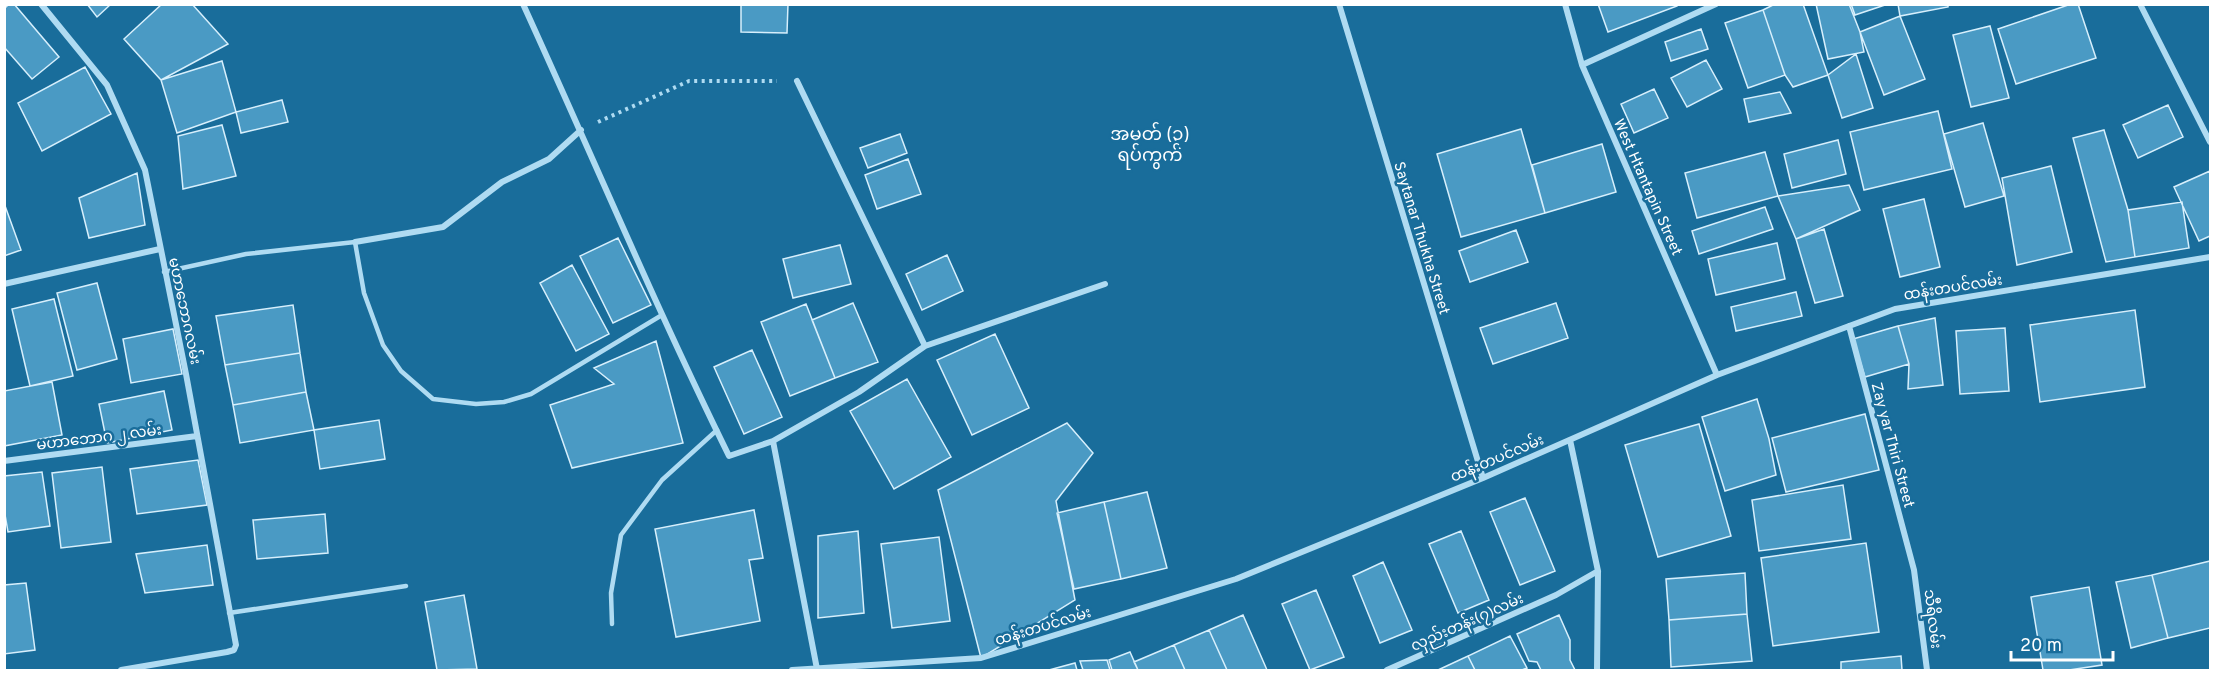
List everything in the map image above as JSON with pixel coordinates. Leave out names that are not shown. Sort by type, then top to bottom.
[{"type":"street","name":"မဟာဘောဂလမ်း","points":[[41,4],[107,85],[145,170],[236,645],[234,650],[121,670]]},
{"type":"street","points":[[523,4],[662,315],[729,456],[773,441],[859,392],[925,346],[1105,284]]},
{"type":"street","name":"Saytanar Thukha Street","points":[[1339,4],[1482,478]]},
{"type":"street","name":"West Htantapin Street","points":[[1565,4],[1582,65],[1717,375]]},
{"type":"street","points":[[1582,65],[1716,4]]},
{"type":"street","points":[[2140,4],[2211,142]]},
{"type":"street","points":[[797,81],[925,346]]},
{"type":"street","points":[[355,242],[443,227],[502,182],[549,159],[581,130]]},
{"type":"street","points":[[4,284],[160,249]]},
{"type":"street","name":"ထန်းတပင်လမ်း","points":[[792,670],[981,658],[1236,579],[1482,478],[1717,375],[1894,309],[2211,257]]},
{"type":"street","name":"Zay yar Thiri Street","points":[[1849,326],[1914,570]]},
{"type":"street","name":"မဟာဘောဂ ၂ လမ်း","points":[[4,461],[197,436]]},
{"type":"street","points":[[1570,440],[1598,572],[1597,670]]},
{"type":"street","points":[[773,441],[817,669]]},
{"type":"street","name":"သီရိလမ်း","points":[[1914,570],[1927,670]]},
{"type":"street","name":"လှည်းတန်း(၇)လမ်း","points":[[1387,670],[1556,595],[1598,572]]},
{"type":"lane","points":[[164,272],[246,254],[355,242],[364,293],[383,345],[401,371],[433,399],[477,404],[504,402],[531,394],[662,315]]},
{"type":"lane","points":[[612,624],[611,592],[621,535],[662,480],[717,430]]},
{"type":"lane","points":[[229,613],[406,586]]},
{"type":"path","points":[[581,130],[689,81],[797,81]]},
{"type":"building","points":[[9,4],[14,4],[59,57],[32,79],[4,47],[4,9]]},
{"type":"building","points":[[87,4],[111,4],[97,17]]},
{"type":"building","points":[[162,4],[192,4],[228,44],[161,80],[124,39]]},
{"type":"building","points":[[741,4],[788,4],[787,33],[741,32]]},
{"type":"building","points":[[1598,4],[1677,4],[1677,6],[1608,32]]},
{"type":"building","points":[[1775,4],[1803,4],[1828,75],[1793,87],[1785,75],[1763,10]]},
{"type":"building","points":[[1816,4],[1849,4],[1860,32],[1864,52],[1828,59]]},
{"type":"building","points":[[1851,4],[1888,4],[1855,15]]},
{"type":"building","points":[[1898,4],[1948,4],[1948,7],[1900,16]]},
{"type":"building","points":[[2071,4],[2078,4],[2096,58],[2016,84],[1998,29]]},
{"type":"building","points":[[1763,10],[1785,75],[1748,88],[1725,23]]},
{"type":"building","points":[[1900,16],[1925,79],[1884,95],[1860,32]]},
{"type":"building","points":[[1990,26],[2009,98],[1971,107],[1953,35]]},
{"type":"building","points":[[1701,29],[1708,49],[1671,61],[1665,42]]},
{"type":"building","points":[[1856,54],[1873,108],[1842,118],[1828,75]]},
{"type":"building","points":[[1706,60],[1722,89],[1687,107],[1671,78]]},
{"type":"building","points":[[222,61],[236,112],[177,133],[161,80]]},
{"type":"building","points":[[85,67],[111,114],[42,151],[18,103]]},
{"type":"building","points":[[1654,89],[1668,118],[1634,133],[1621,104]]},
{"type":"building","points":[[1780,92],[1791,113],[1749,122],[1744,99]]},
{"type":"building","points":[[282,100],[288,122],[241,133],[236,112]]},
{"type":"building","points":[[2168,105],[2183,137],[2138,158],[2123,125]]},
{"type":"building","points":[[1938,111],[1952,169],[1864,190],[1850,132]]},
{"type":"building","points":[[1983,123],[2004,196],[1965,207],[1944,134]]},
{"type":"building","points":[[222,125],[236,176],[183,189],[178,136]]},
{"type":"building","points":[[1521,129],[1545,213],[1461,237],[1437,154]]},
{"type":"building","points":[[2104,130],[2128,210],[2135,257],[2106,262],[2073,138]]},
{"type":"building","points":[[900,134],[907,153],[868,168],[860,148]]},
{"type":"building","points":[[1838,140],[1846,174],[1792,188],[1784,154]]},
{"type":"building","points":[[1602,144],[1616,192],[1545,213],[1532,165]]},
{"type":"building","points":[[1765,152],[1778,196],[1697,218],[1685,173]]},
{"type":"building","points":[[908,159],[921,194],[877,209],[865,175]]},
{"type":"building","points":[[2051,166],[2072,252],[2017,265],[2002,178]]},
{"type":"building","points":[[2210,171],[2210,236],[2199,241],[2174,187]]},
{"type":"building","points":[[137,173],[145,225],[89,238],[79,198]]},
{"type":"building","points":[[1849,185],[1860,210],[1796,239],[1778,196]]},
{"type":"building","points":[[1924,199],[1940,267],[1900,277],[1883,209]]},
{"type":"building","points":[[2182,202],[2189,248],[2135,257],[2128,210]]},
{"type":"building","points":[[4,203],[21,250],[4,256]]},
{"type":"building","points":[[1765,207],[1773,229],[1699,254],[1692,231]]},
{"type":"building","points":[[1824,229],[1843,296],[1815,303],[1796,239]]},
{"type":"building","points":[[1516,230],[1528,262],[1470,282],[1459,251]]},
{"type":"building","points":[[618,238],[651,305],[613,323],[580,256]]},
{"type":"building","points":[[1777,243],[1785,279],[1716,295],[1708,259]]},
{"type":"building","points":[[840,245],[851,284],[793,298],[783,259]]},
{"type":"building","points":[[947,255],[963,291],[922,310],[906,274]]},
{"type":"building","points":[[572,265],[609,334],[576,351],[540,283]]},
{"type":"building","points":[[97,283],[117,359],[77,370],[57,293]]},
{"type":"building","points":[[1796,292],[1802,316],[1736,331],[1731,307]]},
{"type":"building","points":[[54,299],[73,376],[30,386],[12,309]]},
{"type":"building","points":[[853,303],[878,362],[835,378],[812,320]]},
{"type":"building","points":[[1556,303],[1568,338],[1493,364],[1480,328]]},
{"type":"building","points":[[806,304],[835,378],[790,396],[761,322]]},
{"type":"building","points":[[293,305],[300,353],[225,365],[216,316]]},
{"type":"building","points":[[2135,310],[2145,387],[2040,402],[2030,325]]},
{"type":"building","points":[[1935,318],[1943,385],[1908,389],[1909,364],[1898,326]]},
{"type":"building","points":[[1898,326],[1909,364],[1865,377],[1853,339]]},
{"type":"building","points":[[2005,328],[2009,391],[1960,394],[1956,331]]},
{"type":"building","points":[[173,329],[182,374],[131,383],[123,339]]},
{"type":"building","points":[[995,334],[1029,408],[972,435],[937,360]]},
{"type":"building","points":[[656,341],[683,443],[572,468],[550,405],[614,384],[594,368]]},
{"type":"building","points":[[752,350],[782,417],[744,434],[714,367]]},
{"type":"building","points":[[300,353],[306,392],[233,405],[225,365]]},
{"type":"building","points":[[907,379],[951,457],[894,489],[850,411]]},
{"type":"building","points":[[52,382],[62,435],[4,446],[4,391]]},
{"type":"building","points":[[164,391],[172,430],[107,443],[99,404]]},
{"type":"building","points":[[306,392],[314,430],[240,443],[233,405]]},
{"type":"building","points":[[1757,399],[1769,439],[1776,475],[1725,491],[1702,417]]},
{"type":"building","points":[[1865,414],[1879,470],[1786,492],[1772,438]]},
{"type":"building","points":[[379,420],[385,459],[320,469],[314,430]]},
{"type":"building","points":[[1067,423],[1093,453],[1056,501],[1075,600],[981,658],[938,490]]},
{"type":"building","points":[[1699,424],[1731,536],[1658,557],[1625,445]]},
{"type":"building","points":[[198,460],[207,505],[137,514],[130,469]]},
{"type":"building","points":[[102,467],[111,542],[61,548],[52,473]]},
{"type":"building","points":[[42,472],[50,526],[8,532],[4,509],[4,476]]},
{"type":"building","points":[[1843,485],[1851,539],[1759,551],[1752,500]]},
{"type":"building","points":[[1147,492],[1167,568],[1121,579],[1104,502]]},
{"type":"building","points":[[1525,498],[1555,571],[1520,585],[1490,512]]},
{"type":"building","points":[[1104,502],[1121,579],[1074,589],[1057,513]]},
{"type":"building","points":[[754,510],[763,558],[749,560],[760,621],[676,637],[655,529]]},
{"type":"building","points":[[325,514],[328,553],[257,559],[253,520]]},
{"type":"building","points":[[858,531],[864,613],[818,618],[818,536]]},
{"type":"building","points":[[1461,531],[1489,600],[1458,613],[1429,544]]},
{"type":"building","points":[[939,537],[950,621],[892,628],[881,544]]},
{"type":"building","points":[[1866,543],[1879,632],[1773,646],[1761,558]]},
{"type":"building","points":[[207,545],[213,585],[145,593],[136,554]]},
{"type":"building","points":[[2210,561],[2210,628],[2168,638],[2152,575]]},
{"type":"building","points":[[1383,562],[1412,630],[1380,643],[1353,576]]},
{"type":"building","points":[[1745,573],[1747,614],[1669,620],[1666,579]]},
{"type":"building","points":[[2152,575],[2168,638],[2131,648],[2116,582]]},
{"type":"building","points":[[26,583],[35,650],[4,654],[4,585]]},
{"type":"building","points":[[2089,587],[2102,665],[2069,670],[2043,670],[2031,597]]},
{"type":"building","points":[[1316,590],[1344,657],[1310,670],[1282,604]]},
{"type":"building","points":[[464,595],[477,669],[437,670],[425,602]]},
{"type":"building","points":[[1747,614],[1752,661],[1671,667],[1669,620]]},
{"type":"building","points":[[1243,615],[1267,670],[1227,670],[1209,630]]},
{"type":"building","points":[[1559,615],[1570,640],[1570,660],[1575,670],[1541,670],[1537,662],[1529,661],[1517,634]]},
{"type":"building","points":[[1209,630],[1227,670],[1185,670],[1174,645]]},
{"type":"building","points":[[1510,636],[1527,668],[1522,670],[1475,670],[1468,656]]},
{"type":"building","points":[[1174,645],[1185,670],[1138,670],[1134,662]]},
{"type":"building","points":[[1130,652],[1138,670],[1112,670],[1109,660]]},
{"type":"building","points":[[1468,656],[1475,670],[1438,670]]},
{"type":"building","points":[[1901,656],[1902,670],[1841,670],[1841,662]]},
{"type":"building","points":[[1107,660],[1110,670],[1083,670],[1080,661]]},
{"type":"building","points":[[1075,663],[1077,670],[1049,670]]},
{"type":"district","name":"အမှတ် (၃) ရပ်ကွက်","points":[[1150,144]]}]
